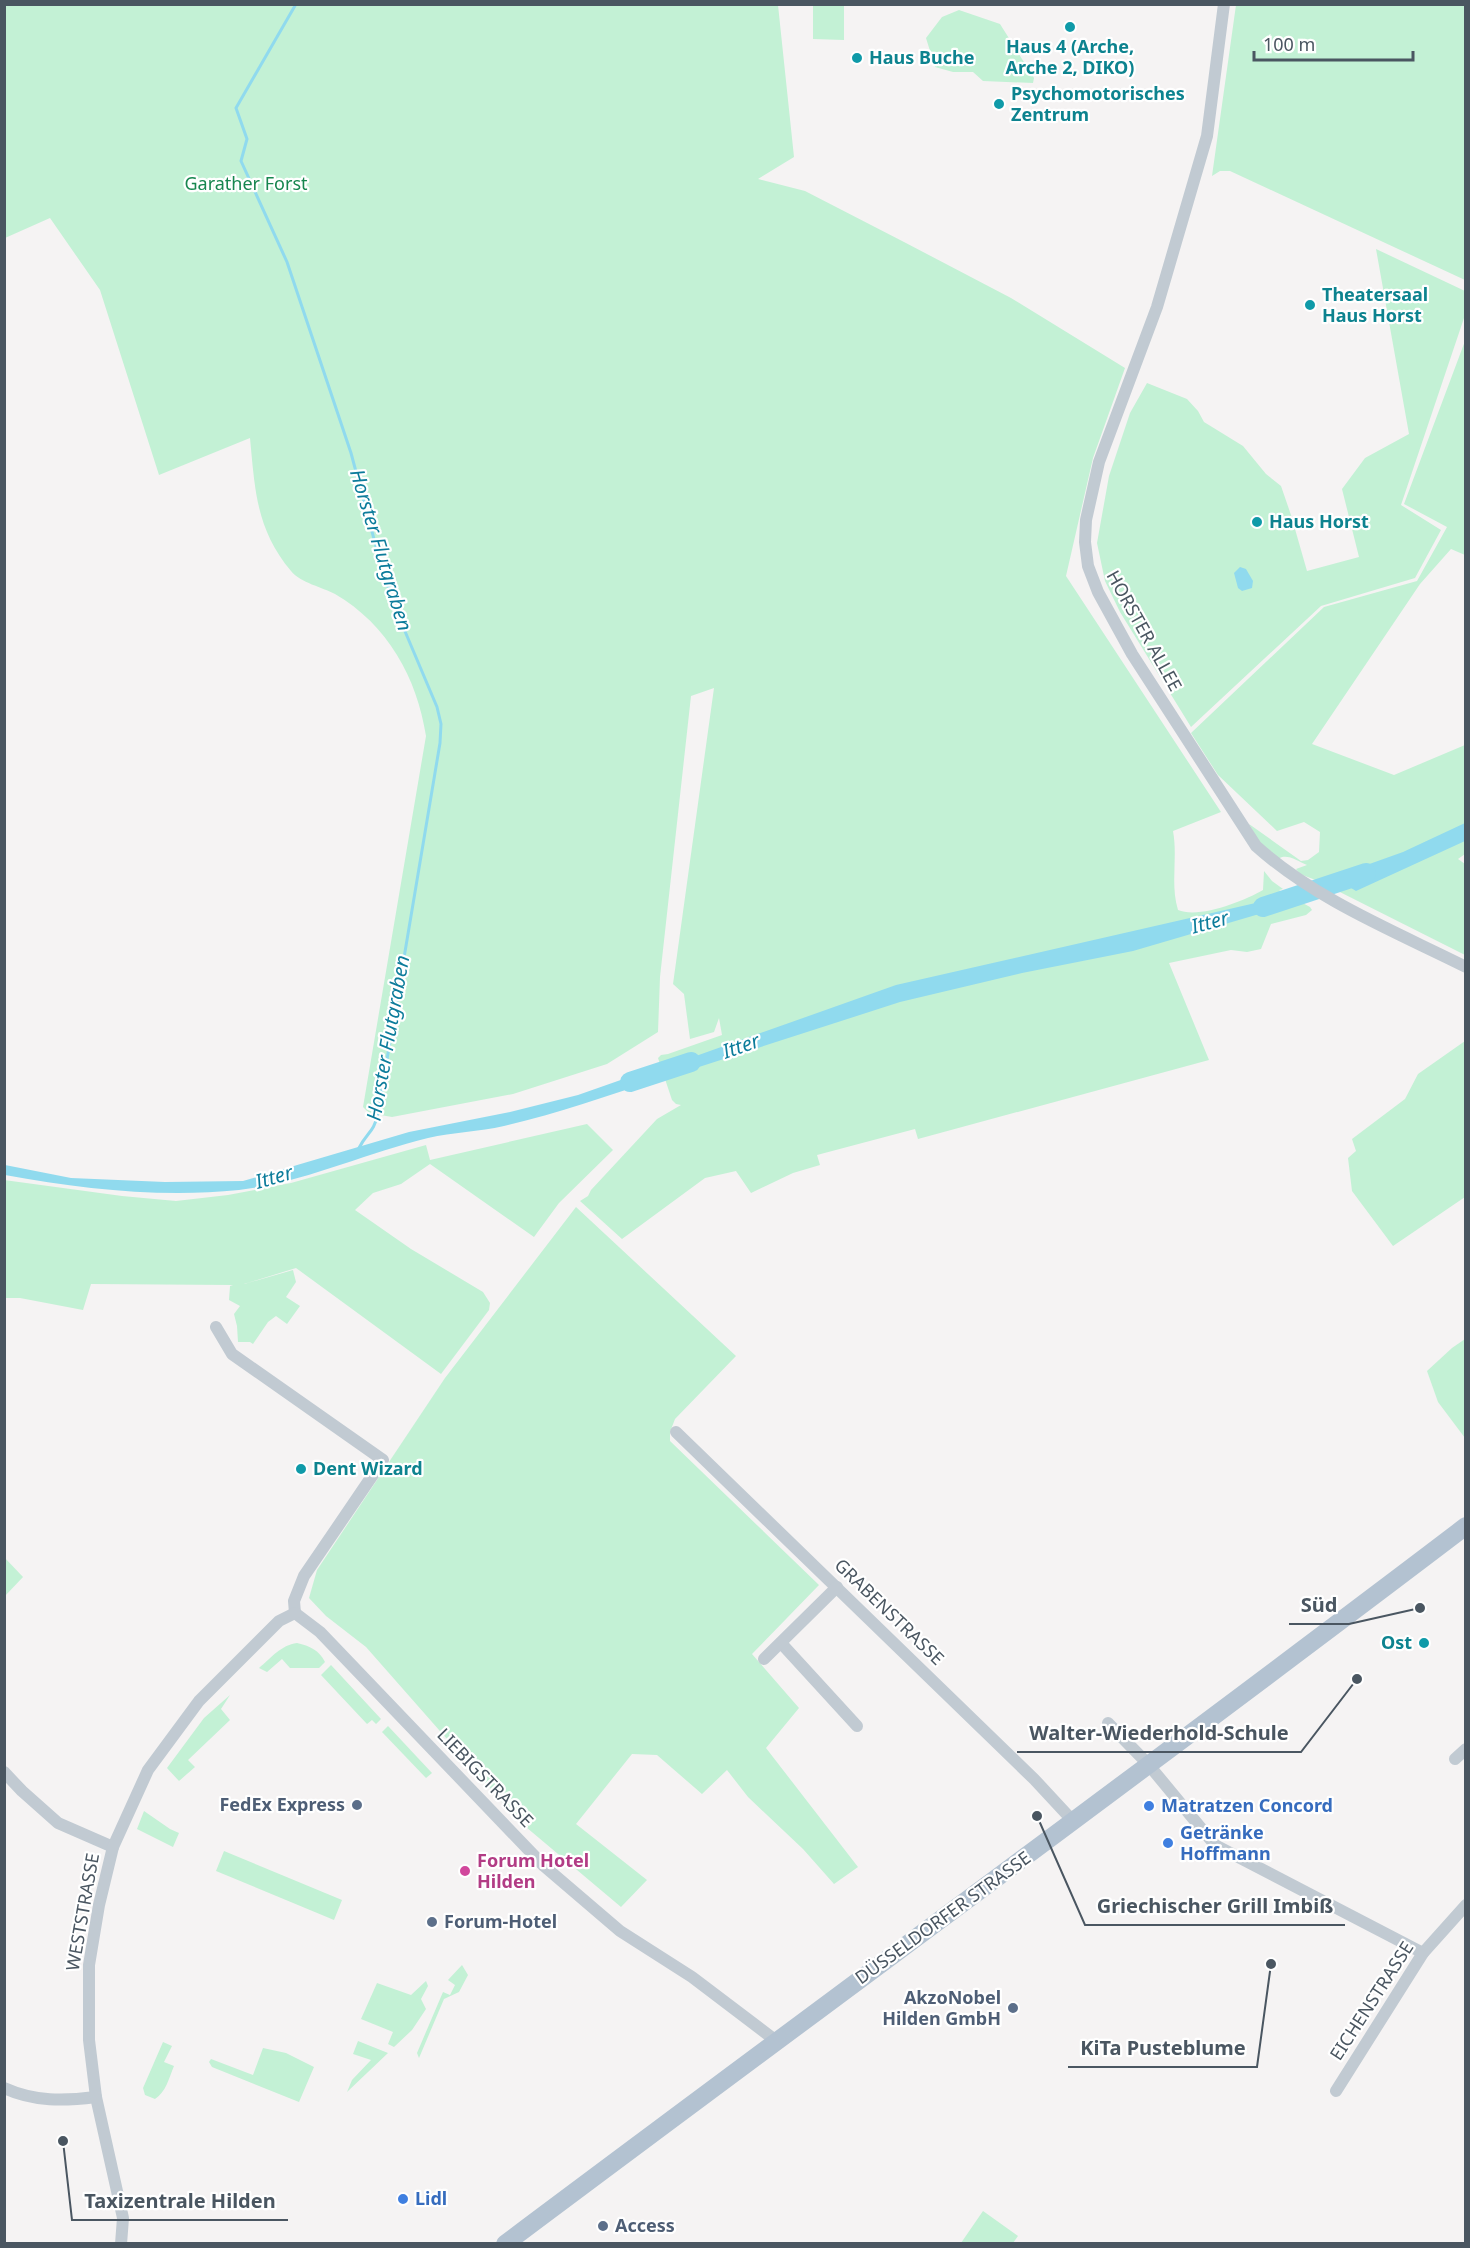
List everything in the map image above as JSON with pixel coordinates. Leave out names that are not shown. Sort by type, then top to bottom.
[{"type":"main road","name":"DÜSSELDORFER STRASSE","points":[[505,2244],[775,2040],[1073,1821],[1466,1526]]},
{"type":"street","name":"HORSTER ALLEE","points":[[1224,4],[1207,136],[1157,307],[1099,462],[1086,520],[1085,542],[1088,566],[1098,592],[1132,654],[1257,846],[1276,864],[1336,902],[1466,967]]},
{"type":"street","points":[[216,1327],[232,1354],[383,1460],[304,1576],[294,1601],[295,1613]]},
{"type":"street","name":"GRABENSTRASSE","points":[[676,1432],[1034,1779],[1073,1821]]},
{"type":"street","points":[[764,1659],[837,1587]]},
{"type":"street","name":"WESTSTRASSE","points":[[121,2244],[123,2218],[96,2097],[89,2040],[89,1965],[112,1847],[148,1770],[199,1701],[279,1621],[295,1613]]},
{"type":"street","name":"LIEBIGSTRASSE","points":[[295,1613],[320,1632],[544,1866],[620,1931],[692,1977],[775,2040]]},
{"type":"street","points":[[781,1643],[858,1726]]},
{"type":"street","points":[[1108,1723],[1148,1764],[1215,1845],[1423,1953]]},
{"type":"street","points":[[1455,1759],[1466,1749]]},
{"type":"street","points":[[4,1772],[58,1822],[112,1847]]},
{"type":"street","name":"EICHENSTRASSE","points":[[1336,2091],[1423,1953],[1466,1905]]},
{"type":"street","points":[[4,2088],[20,2096],[59,2102],[96,2097]]},
{"type":"green space","name":"Garather Forst","points":[[4,5],[778,5],[794,157],[758,179],[805,191],[1011,298],[1125,368],[1093,458],[1066,576],[1221,812],[1173,831],[1178,910],[1209,911],[1245,899],[1263,890],[1264,871],[1283,889],[1279,890],[1312,910],[1306,915],[1271,924],[1261,949],[1247,952],[1231,950],[1169,963],[1209,1060],[918,1139],[915,1129],[817,1155],[820,1165],[793,1173],[751,1193],[736,1171],[705,1178],[622,1239],[580,1201],[588,1196],[657,1119],[681,1105],[672,1100],[658,1058],[661,1055],[722,1035],[719,1018],[714,1032],[690,1039],[684,994],[673,984],[714,688],[691,696],[660,977],[658,1032],[607,1064],[513,1094],[392,1117],[369,1113],[363,1107],[426,736],[422,715],[407,674],[385,637],[354,607],[335,594],[295,575],[279,555],[259,508],[250,438],[159,475],[100,290],[50,218],[5,238]]},
{"type":"green space","points":[[813,5],[844,5],[844,40],[813,39]]},
{"type":"green space","points":[[1236,5],[1465,5],[1465,280],[1230,171],[1220,171],[1212,176]]},
{"type":"green space","points":[[959,10],[1000,24],[1034,78],[1033,83],[983,81],[973,72],[953,72],[935,67],[926,38],[942,17]]},
{"type":"green space","points":[[1376,249],[1465,291],[1465,315],[1401,505],[1441,530],[1415,578],[1321,606],[1191,727],[1120,612],[1105,581],[1097,543],[1109,476],[1130,413],[1147,383],[1187,399],[1204,422],[1243,446],[1266,474],[1281,486],[1307,571],[1359,557],[1342,489],[1365,458],[1409,434]]},
{"type":"green space","points":[[1465,341],[1465,555],[1451,549],[1420,584],[1312,744],[1394,775],[1465,745],[1465,854],[1458,859],[1465,864],[1465,955],[1300,874],[1296,869],[1307,865],[1288,857],[1278,859],[1262,847],[1249,824],[1301,861],[1308,860],[1319,852],[1320,832],[1304,822],[1277,831],[1218,775],[1191,733],[1324,607],[1417,581],[1447,527],[1404,504]]},
{"type":"green space","points":[[1465,1041],[1465,1197],[1393,1246],[1352,1191],[1348,1158],[1356,1151],[1352,1139],[1405,1099],[1418,1074]]},
{"type":"green space","points":[[587,1124],[613,1150],[559,1203],[534,1237],[430,1164],[401,1184],[373,1193],[355,1210],[411,1249],[483,1292],[490,1303],[489,1310],[441,1374],[296,1268],[244,1284],[293,1270],[296,1282],[286,1297],[300,1306],[287,1324],[276,1316],[268,1322],[253,1344],[238,1342],[234,1314],[240,1306],[229,1300],[230,1286],[233,1285],[91,1284],[83,1310],[20,1298],[5,1298],[4,1180],[176,1201],[228,1195],[291,1183],[426,1145],[430,1160]]},
{"type":"green space","points":[[576,1207],[736,1356],[675,1419],[670,1432],[670,1441],[819,1585],[752,1654],[799,1708],[766,1748],[858,1867],[834,1884],[803,1849],[748,1797],[727,1770],[702,1794],[657,1755],[632,1754],[576,1824],[647,1880],[621,1907],[520,1822],[366,1647],[326,1616],[309,1598],[317,1570],[445,1378]]},
{"type":"green space","points":[[1465,1339],[1465,1438],[1438,1402],[1427,1371]]},
{"type":"green space","points":[[4,1557],[23,1577],[5,1596],[4,1596]]},
{"type":"green space","points":[[297,1643],[314,1649],[325,1662],[319,1668],[290,1668],[282,1659],[267,1672],[259,1668],[281,1649]]},
{"type":"green space","points":[[331,1665],[381,1719],[376,1724],[372,1720],[367,1724],[321,1675]]},
{"type":"green space","points":[[230,1695],[221,1709],[230,1720],[188,1760],[195,1767],[179,1781],[167,1768],[204,1718]]},
{"type":"green space","points":[[388,1726],[432,1773],[426,1778],[382,1732]]},
{"type":"green space","points":[[144,1811],[179,1833],[173,1847],[137,1829]]},
{"type":"green space","points":[[224,1851],[342,1900],[334,1920],[216,1871]]},
{"type":"green space","points":[[462,1965],[468,1975],[459,1992],[444,1999],[419,2058],[417,2053],[443,1992],[450,1995],[455,1985],[448,1980]]},
{"type":"green space","points":[[426,1981],[428,1986],[421,1999],[426,2009],[412,2030],[394,2047],[388,2044],[393,2032],[361,2019],[377,1983],[411,1995]]},
{"type":"green space","points":[[358,2041],[388,2053],[347,2092],[352,2080],[371,2060],[353,2054]]},
{"type":"green space","points":[[163,2042],[172,2046],[164,2062],[174,2066],[165,2089],[155,2099],[145,2095],[143,2088]]},
{"type":"green space","points":[[263,2048],[286,2053],[314,2067],[299,2102],[212,2067],[209,2062],[211,2059],[253,2075]]},
{"type":"green space","points":[[983,2211],[1018,2236],[1013,2243],[961,2243]]},
{"type":"water","points":[[1240,567],[1246,569],[1253,581],[1252,588],[1242,591],[1238,588],[1234,573]]},
{"type":"water","points":[[1465,823],[1465,841],[1356,891],[1333,877],[1403,852]]},
{"type":"water","points":[[1282,897],[1293,904],[1133,951],[1022,973],[900,1002],[668,1077],[665,1067],[896,985]]},
{"type":"water","points":[[652,1069],[656,1080],[562,1110],[495,1128],[428,1138],[286,1181],[239,1190],[180,1193],[122,1191],[5,1175],[5,1165],[71,1178],[165,1182],[243,1181],[409,1132],[510,1112],[578,1095]]},
{"type":"waterway","name":"Horster Flutgraben","points":[[296,4],[236,108],[247,139],[241,161],[287,262],[351,453],[382,569],[396,610],[437,707],[441,724],[440,743],[378,1113],[372,1129],[359,1148]]},
{"type":"waterway","name":"Itter","points":[[1263,907],[1366,873]]},
{"type":"waterway","name":"Itter","points":[[630,1082],[691,1062]]},
{"type":"place","name":"Haus 4 (Arche, Arche 2, DIKO)","points":[[1070,27]]},
{"type":"place","name":"Haus Buche","points":[[857,58]]},
{"type":"place","name":"Psychomotorisches Zentrum","points":[[999,104]]},
{"type":"place","name":"Theatersaal Haus Horst","points":[[1310,305]]},
{"type":"place","name":"Haus Horst","points":[[1257,522]]},
{"type":"place","name":"Dent Wizard","points":[[301,1469]]},
{"type":"place","name":"Süd","points":[[1420,1608]]},
{"type":"place","name":"Ost","points":[[1424,1643]]},
{"type":"place","name":"Walter-Wiederhold-Schule","points":[[1357,1679]]},
{"type":"place","name":"FedEx Express","points":[[357,1805]]},
{"type":"place","name":"Matratzen Concord","points":[[1149,1806]]},
{"type":"place","name":"Griechischer Grill Imbiß","points":[[1037,1816]]},
{"type":"place","name":"Getränke Hoffmann","points":[[1168,1843]]},
{"type":"place","name":"Forum Hotel Hilden","points":[[465,1871]]},
{"type":"place","name":"Forum-Hotel","points":[[432,1922]]},
{"type":"place","name":"KiTa Pusteblume","points":[[1271,1964]]},
{"type":"place","name":"AkzoNobel Hilden GmbH","points":[[1013,2008]]},
{"type":"place","name":"Taxizentrale Hilden","points":[[63,2141]]},
{"type":"place","name":"Lidl","points":[[403,2199]]},
{"type":"place","name":"Access","points":[[603,2226]]}]
